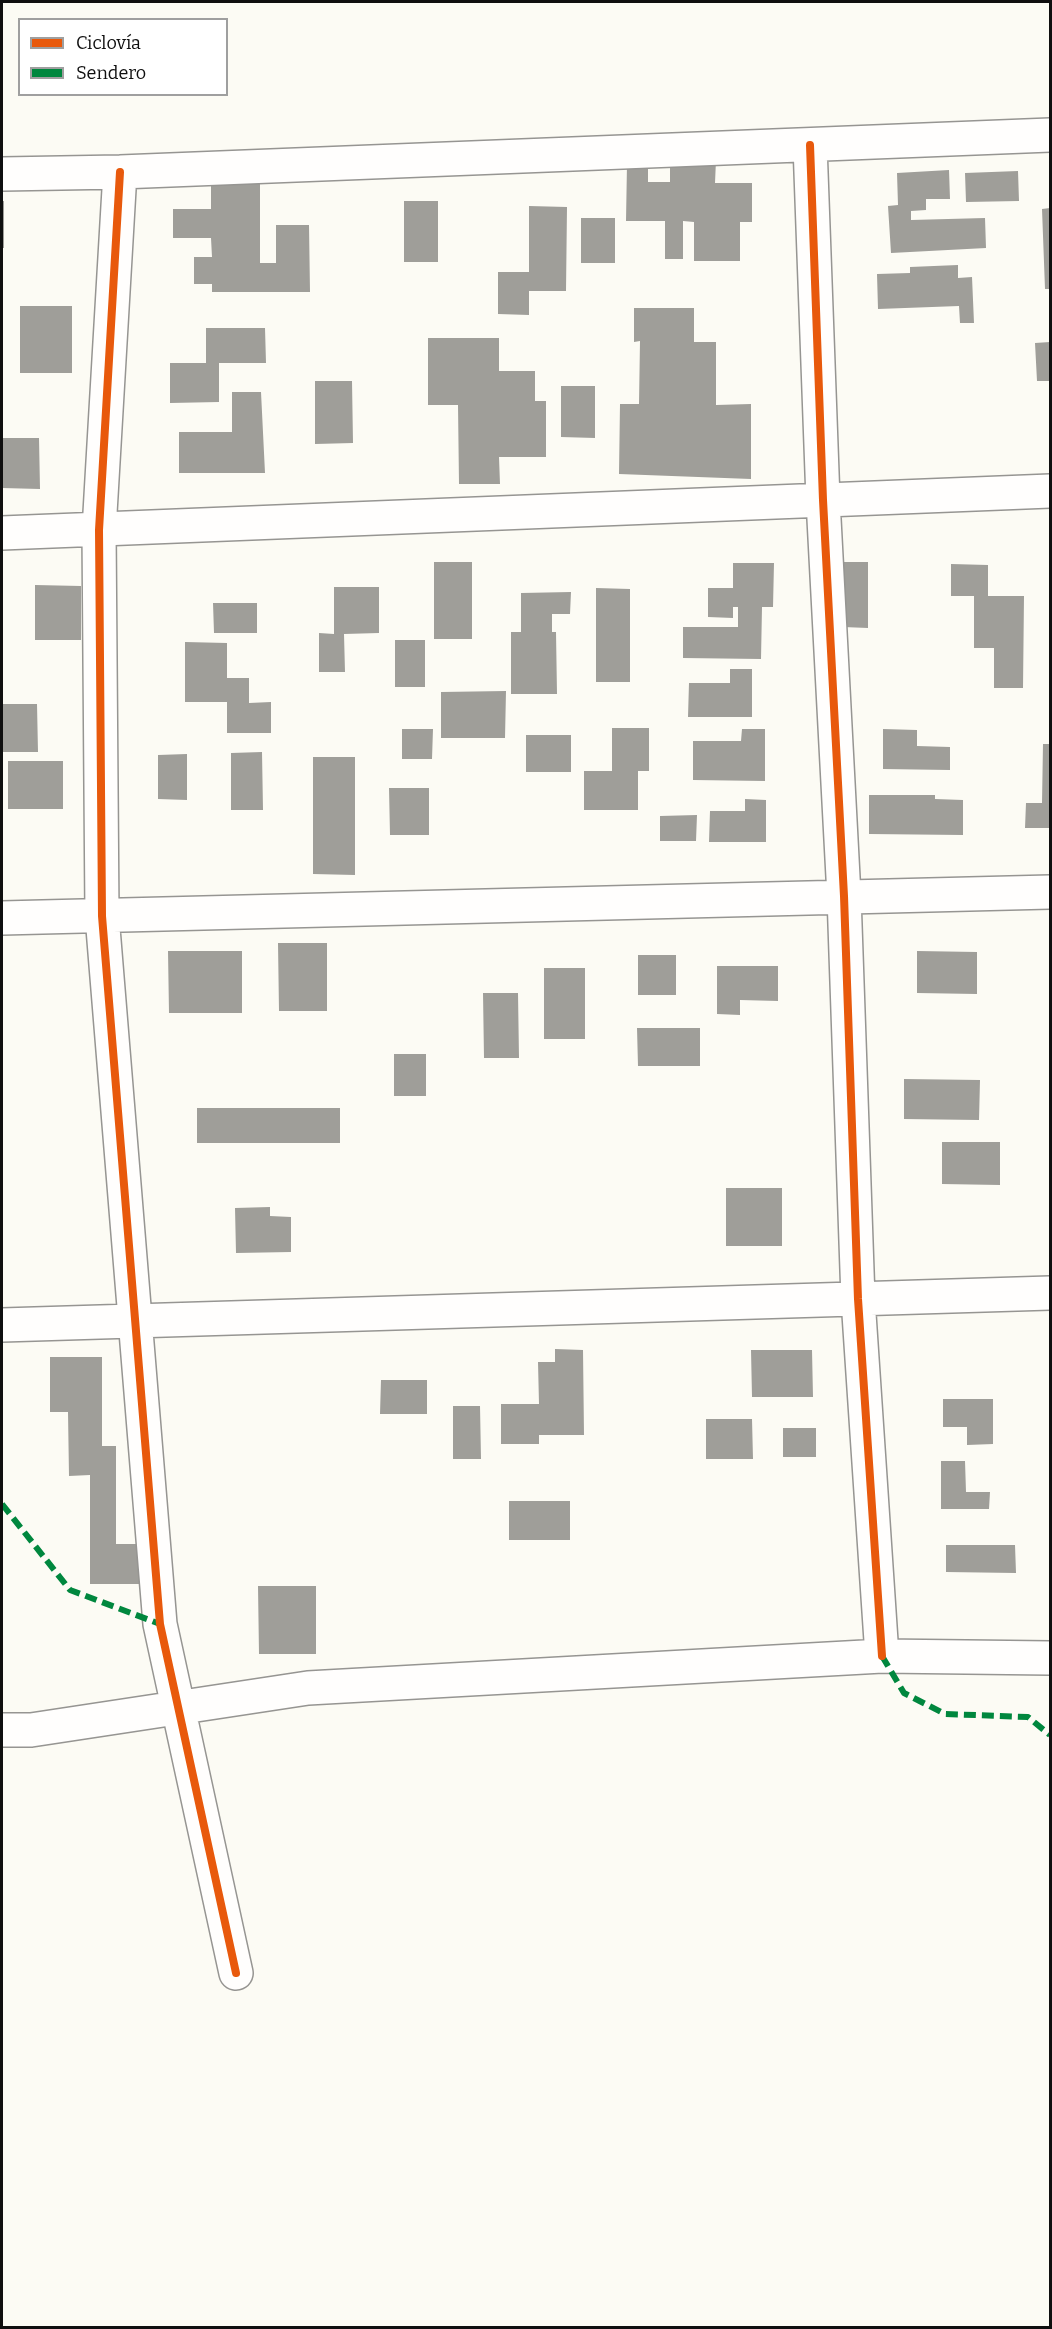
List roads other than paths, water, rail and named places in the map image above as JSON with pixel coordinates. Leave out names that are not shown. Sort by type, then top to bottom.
[{"type":"street","points":[[2,174],[120,172],[1050,135]]},
{"type":"street","points":[[810,145],[823,500],[844,896],[858,1299],[882,1656]]},
{"type":"street","points":[[120,172],[99,530],[102,916],[137,1321],[160,1624],[236,1973]]},
{"type":"street","points":[[2,533],[1050,491]]},
{"type":"street","points":[[2,918],[1050,892]]},
{"type":"street","points":[[2,1325],[1050,1293]]},
{"type":"street","points":[[2,1730],[31,1730],[308,1688],[882,1656],[1050,1658]]}]
